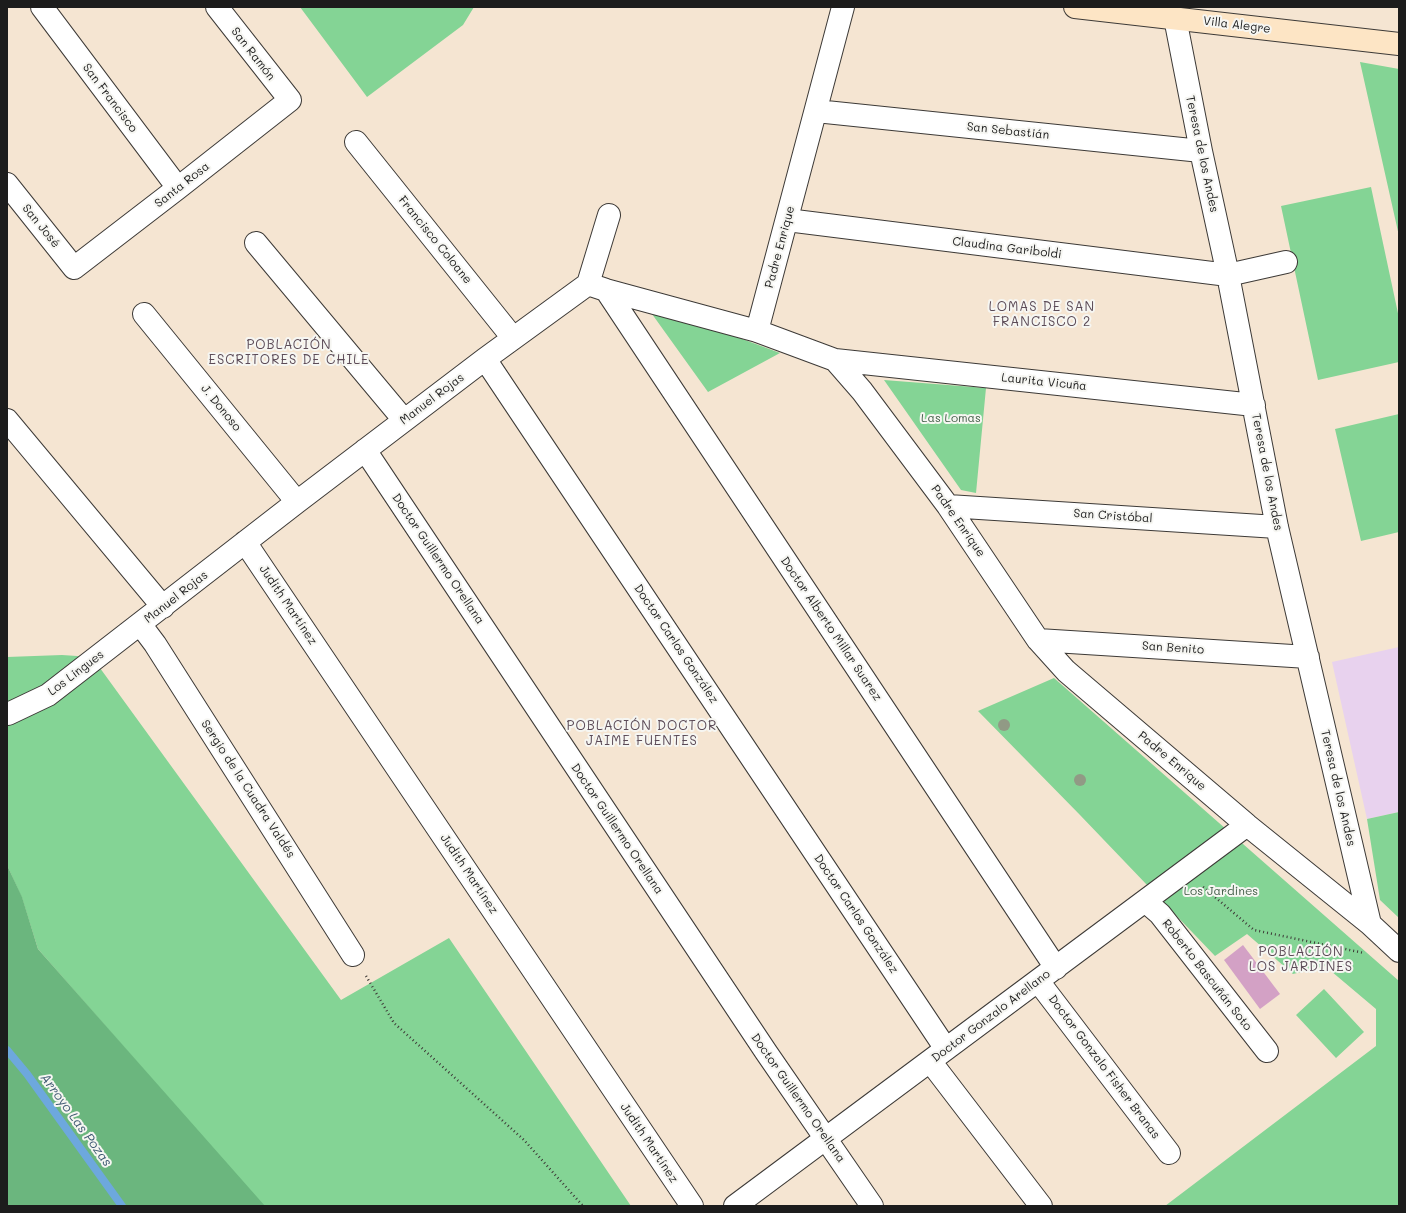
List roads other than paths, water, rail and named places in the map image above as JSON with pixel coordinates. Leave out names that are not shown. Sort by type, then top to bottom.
[{"type":"main road","name":"Villa Alegre","points":[[1074,7],[1399,44]]},
{"type":"street","name":"San Francisco","points":[[42,7],[178,188]]},
{"type":"street","name":"San Ramón","points":[[217,7],[290,100]]},
{"type":"street","name":"Padre Enrique","points":[[843,7],[758,330],[835,360],[862,391],[948,506],[1038,640],[1066,671],[1247,825],[1370,924],[1399,951]]},
{"type":"street","name":"Teresa de los Andes","points":[[1175,18],[1201,151],[1228,275],[1277,527],[1370,924]]},
{"type":"street","name":"Santa Rosa","points":[[74,268],[290,100]]},
{"type":"street","name":"San Sebastián","points":[[816,111],[1201,151]]},
{"type":"street","name":"Francisco Coloane","points":[[356,142],[513,338]]},
{"type":"street","name":"San José","points":[[7,184],[74,268]]},
{"type":"street","points":[[608,215],[597,288],[758,330]]},
{"type":"street","name":"Claudina Gariboldi","points":[[787,220],[1228,275],[1286,262]]},
{"type":"street","points":[[256,243],[404,420]]},
{"type":"street","name":"Manuel Rojas","points":[[140,624],[297,502],[513,338],[597,288]]},
{"type":"street","name":"Doctor Alberto Millar Suarez","points":[[597,288],[1056,968]]},
{"type":"street","name":"J. Donoso","points":[[144,314],[297,502]]},
{"type":"street","name":"Doctor Carlos González","points":[[485,359],[938,1055],[1041,1206]]},
{"type":"street","name":"Laurita Vicuña","points":[[835,360],[1254,405]]},
{"type":"street","points":[[7,420],[163,607]]},
{"type":"street","name":"Doctor Guillermo Orellana","points":[[366,450],[766,1052],[827,1138],[872,1206]]},
{"type":"street","name":"San Cristóbal","points":[[948,506],[1277,527]]},
{"type":"street","name":"Judith Martínez","points":[[246,542],[692,1206]]},
{"type":"street","name":"Los Lingues","points":[[7,714],[48,695],[140,624]]},
{"type":"street","name":"Sergio de la Cuadra Valdés","points":[[140,624],[155,644],[353,955]]},
{"type":"street","name":"San Benito","points":[[1038,640],[1308,657]]},
{"type":"street","name":"Doctor Gonzalo Arellano","points":[[735,1206],[1247,825]]},
{"type":"street","name":"Roberto Bascuñán Soto","points":[[1145,901],[1160,914],[1267,1051]]},
{"type":"street","name":"Doctor Gonzalo Fisher Branas","points":[[1038,981],[1170,1154]]},
{"type":"waterway","name":"Arroyo Las Pozas","points":[[7,1050],[27,1074],[122,1206]]},
{"type":"district","name":"LOMAS DE SAN FRANCISCO 2","points":[[1042,314]]},
{"type":"district","name":"POBLACIÓN ESCRITORES DE CHILE","points":[[289,352]]},
{"type":"district","name":"POBLACIÓN DOCTOR JAIME FUENTES","points":[[642,734]]},
{"type":"district","name":"POBLACIÓN LOS JARDINES","points":[[1301,960]]},
{"type":"park label","name":"Las Lomas","points":[[951,418]]},
{"type":"park label","name":"Los Jardines","points":[[1221,891]]}]
